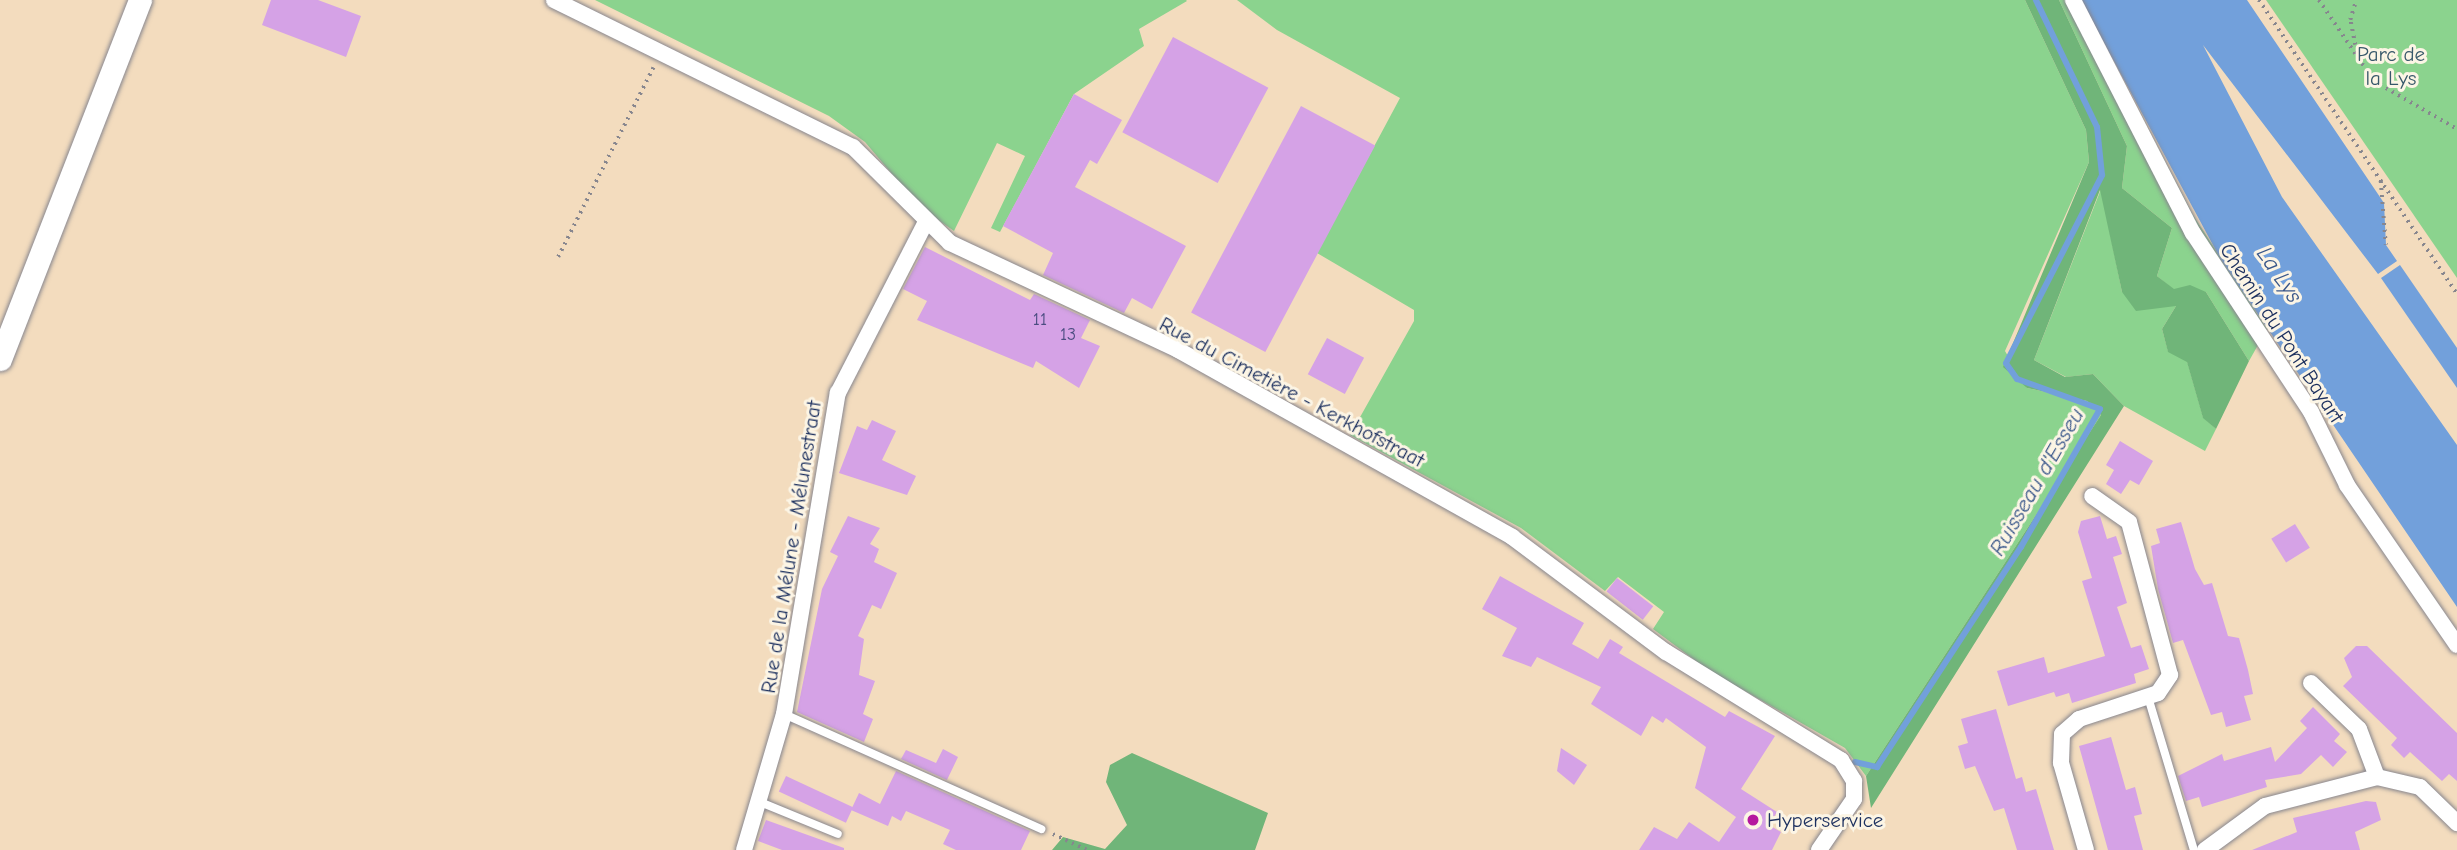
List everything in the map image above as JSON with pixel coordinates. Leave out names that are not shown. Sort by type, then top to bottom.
[{"type":"street","points":[[0,359],[140,0]]},
{"type":"street","name":"Rue du Cimetière - Kerkhofstraat","points":[[554,0],[657,48],[853,147],[925,223],[950,243],[1178,350],[1512,537],[1666,652],[1837,757],[1854,781],[1850,810],[1819,850]]},
{"type":"street","name":"Chemin du Pont Bayart","points":[[2073,0],[2125,110],[2204,252],[2311,412],[2347,485],[2457,645]]},
{"type":"street","name":"Rue de la Mélune - Mélunestraat","points":[[744,850],[784,714],[838,393],[925,223]]},
{"type":"street","points":[[2086,850],[2061,763],[2062,734],[2079,719],[2148,697],[2165,688],[2170,675],[2129,522],[2092,496]]},
{"type":"street","points":[[2311,683],[2359,729],[2377,776]]},
{"type":"street","points":[[2205,850],[2265,806],[2377,776],[2420,788],[2454,820]]},
{"type":"lane","points":[[2148,697],[2194,850]]},
{"type":"lane","points":[[784,714],[1041,829]]},
{"type":"lane","points":[[760,802],[838,834]]},
{"type":"path","points":[[2259,0],[2457,293]]},
{"type":"path","points":[[2319,0],[2355,47],[2374,80],[2457,128]]},
{"type":"path","points":[[2355,47],[2350,20],[2357,0]]},
{"type":"path","points":[[558,257],[645,89],[657,48]]},
{"type":"path","points":[[2381,179],[2386,245]]},
{"type":"path","points":[[1041,829],[1088,850]]},
{"type":"green space","points":[[595,0],[1187,1],[1139,29],[1144,46],[1074,94],[1000,232],[991,228],[1025,156],[997,143],[954,231],[920,207],[865,142],[829,116]]},
{"type":"green space","points":[[1237,0],[2025,0],[2086,130],[2089,162],[2005,351],[2027,388],[2087,401],[2101,415],[1866,776],[1845,748],[1708,670],[1653,629],[1664,612],[1618,577],[1605,591],[1521,528],[1350,435],[1414,321],[1414,310],[1317,253],[1400,98],[1277,30]]},
{"type":"green space","points":[[2025,0],[2059,0],[2127,146],[2122,188],[2172,228],[2157,276],[2174,289],[2190,285],[2206,292],[2249,361],[2216,429],[2203,418],[2187,362],[2168,352],[2162,329],[2176,306],[2136,311],[2122,292],[2100,190],[2034,360],[2065,377],[2093,374],[2124,406],[1871,808],[1866,776],[2101,415],[2087,401],[2027,388],[2003,367],[2089,162],[2086,130]]},
{"type":"green space","points":[[2059,0],[2081,0],[2193,215],[2267,329],[2249,361],[2206,292],[2174,290],[2157,276],[2172,228],[2122,188],[2127,146]]},
{"type":"green space","name":"Parc de la Lys","points":[[2266,0],[2457,0],[2457,278]]},
{"type":"green space","points":[[2101,189],[2122,292],[2176,306],[2162,329],[2168,351],[2187,361],[2203,417],[2216,429],[2205,451],[2124,406],[2093,374],[2066,377],[2034,360]]},
{"type":"green space","points":[[1132,753],[1268,813],[1255,850],[1052,850],[1063,837],[1105,849],[1127,825],[1106,782],[1110,765]]},
{"type":"water","name":"La Lys","points":[[2081,0],[2247,0],[2384,203],[2386,245],[2397,261],[2378,274],[2203,45],[2282,197],[2457,445],[2457,607],[2221,260]]},
{"type":"water","points":[[2400,265],[2457,348],[2457,388],[2381,278]]},
{"type":"building","points":[[271,0],[318,0],[361,16],[346,57],[262,25]]},
{"type":"building","points":[[1173,37],[1268,88],[1218,183],[1122,132]]},
{"type":"building","points":[[1074,94],[1122,120],[1097,164],[1090,160],[1075,187],[1186,246],[1152,309],[1132,298],[1124,313],[1043,275],[1053,253],[1003,226]]},
{"type":"building","points":[[1301,106],[1375,145],[1265,352],[1191,313]]},
{"type":"building","points":[[925,247],[1030,300],[1034,294],[1090,320],[1081,338],[1100,346],[1079,388],[1036,361],[1033,368],[917,320],[927,301],[903,289]]},
{"type":"building","points":[[1327,338],[1364,358],[1345,394],[1308,374]]},
{"type":"building","points":[[872,420],[896,431],[882,460],[916,476],[907,495],[839,473],[857,426],[867,430]]},
{"type":"building","points":[[2120,441],[2153,461],[2139,485],[2130,480],[2121,494],[2106,484],[2114,470],[2106,465]]},
{"type":"building","points":[[848,516],[880,528],[870,544],[879,549],[874,562],[897,573],[881,609],[872,605],[858,636],[864,639],[859,675],[875,681],[863,714],[873,719],[864,742],[797,712],[822,589],[838,556],[830,552]]},
{"type":"building","points":[[2100,516],[2107,539],[2116,536],[2122,554],[2113,557],[2127,603],[2117,607],[2131,648],[2141,645],[2149,669],[2134,674],[2136,683],[2072,703],[2069,693],[2056,697],[2054,692],[2008,706],[1997,671],[2044,657],[2048,673],[2105,656],[2082,581],[2092,578],[2078,532],[2081,521]]},
{"type":"building","points":[[2181,522],[2195,569],[2204,585],[2212,583],[2228,636],[2239,638],[2253,694],[2244,696],[2251,720],[2226,727],[2222,712],[2211,715],[2183,640],[2173,643],[2158,589],[2151,546],[2160,543],[2156,529]]},
{"type":"building","points":[[2295,524],[2310,548],[2286,563],[2271,539]]},
{"type":"building","points":[[1500,576],[1584,623],[1572,644],[1598,659],[1610,639],[1623,647],[1619,653],[1725,717],[1729,711],[1775,736],[1741,789],[1777,812],[1769,825],[1781,832],[1772,850],[1639,850],[1654,827],[1677,839],[1689,822],[1719,842],[1736,817],[1695,788],[1706,747],[1666,718],[1663,723],[1652,716],[1641,736],[1591,704],[1601,687],[1537,657],[1531,667],[1502,656],[1517,628],[1482,609]]},
{"type":"building","points":[[1617,578],[1653,606],[1643,620],[1607,591]]},
{"type":"building","points":[[2356,646],[2367,646],[2457,733],[2457,781],[2449,774],[2442,781],[2410,752],[2404,758],[2391,745],[2397,738],[2343,686],[2352,677],[2344,658]]},
{"type":"building","points":[[2313,707],[2340,734],[2334,741],[2347,752],[2333,767],[2321,755],[2301,774],[2265,780],[2267,787],[2202,807],[2199,797],[2186,801],[2178,776],[2222,754],[2224,761],[2271,747],[2275,762],[2307,728],[2300,721]]},
{"type":"building","points":[[1996,709],[2016,779],[2022,777],[2026,792],[2036,789],[2054,850],[2017,850],[2004,808],[1994,811],[1975,766],[1965,769],[1958,746],[1968,743],[1961,719]]},
{"type":"building","points":[[2111,737],[2126,790],[2135,787],[2142,814],[2134,816],[2143,850],[2108,850],[2079,746]]},
{"type":"building","points":[[1561,748],[1587,765],[1574,785],[1557,771]]},
{"type":"building","points":[[943,749],[958,757],[947,780],[901,759],[906,750],[936,763]]},
{"type":"building","points":[[896,771],[1030,831],[1021,850],[956,850],[943,844],[950,830],[906,811],[901,821],[892,816],[888,826],[851,810],[859,793],[880,804]]},
{"type":"building","points":[[786,776],[853,807],[846,823],[779,791]]},
{"type":"building","points":[[2366,801],[2376,802],[2381,820],[2355,832],[2360,850],[2252,850],[2297,832],[2293,818]]},
{"type":"building","points":[[766,820],[844,850],[782,850],[758,841]]},
{"type":"waterway","name":"Ruisseau d'Esseu","points":[[1855,762],[1877,767],[2021,547],[2100,409],[2017,379],[2006,363],[2102,175],[2097,127],[2036,0]]},
{"type":"place","name":"Hyperservice","points":[[1753,820]]}]
